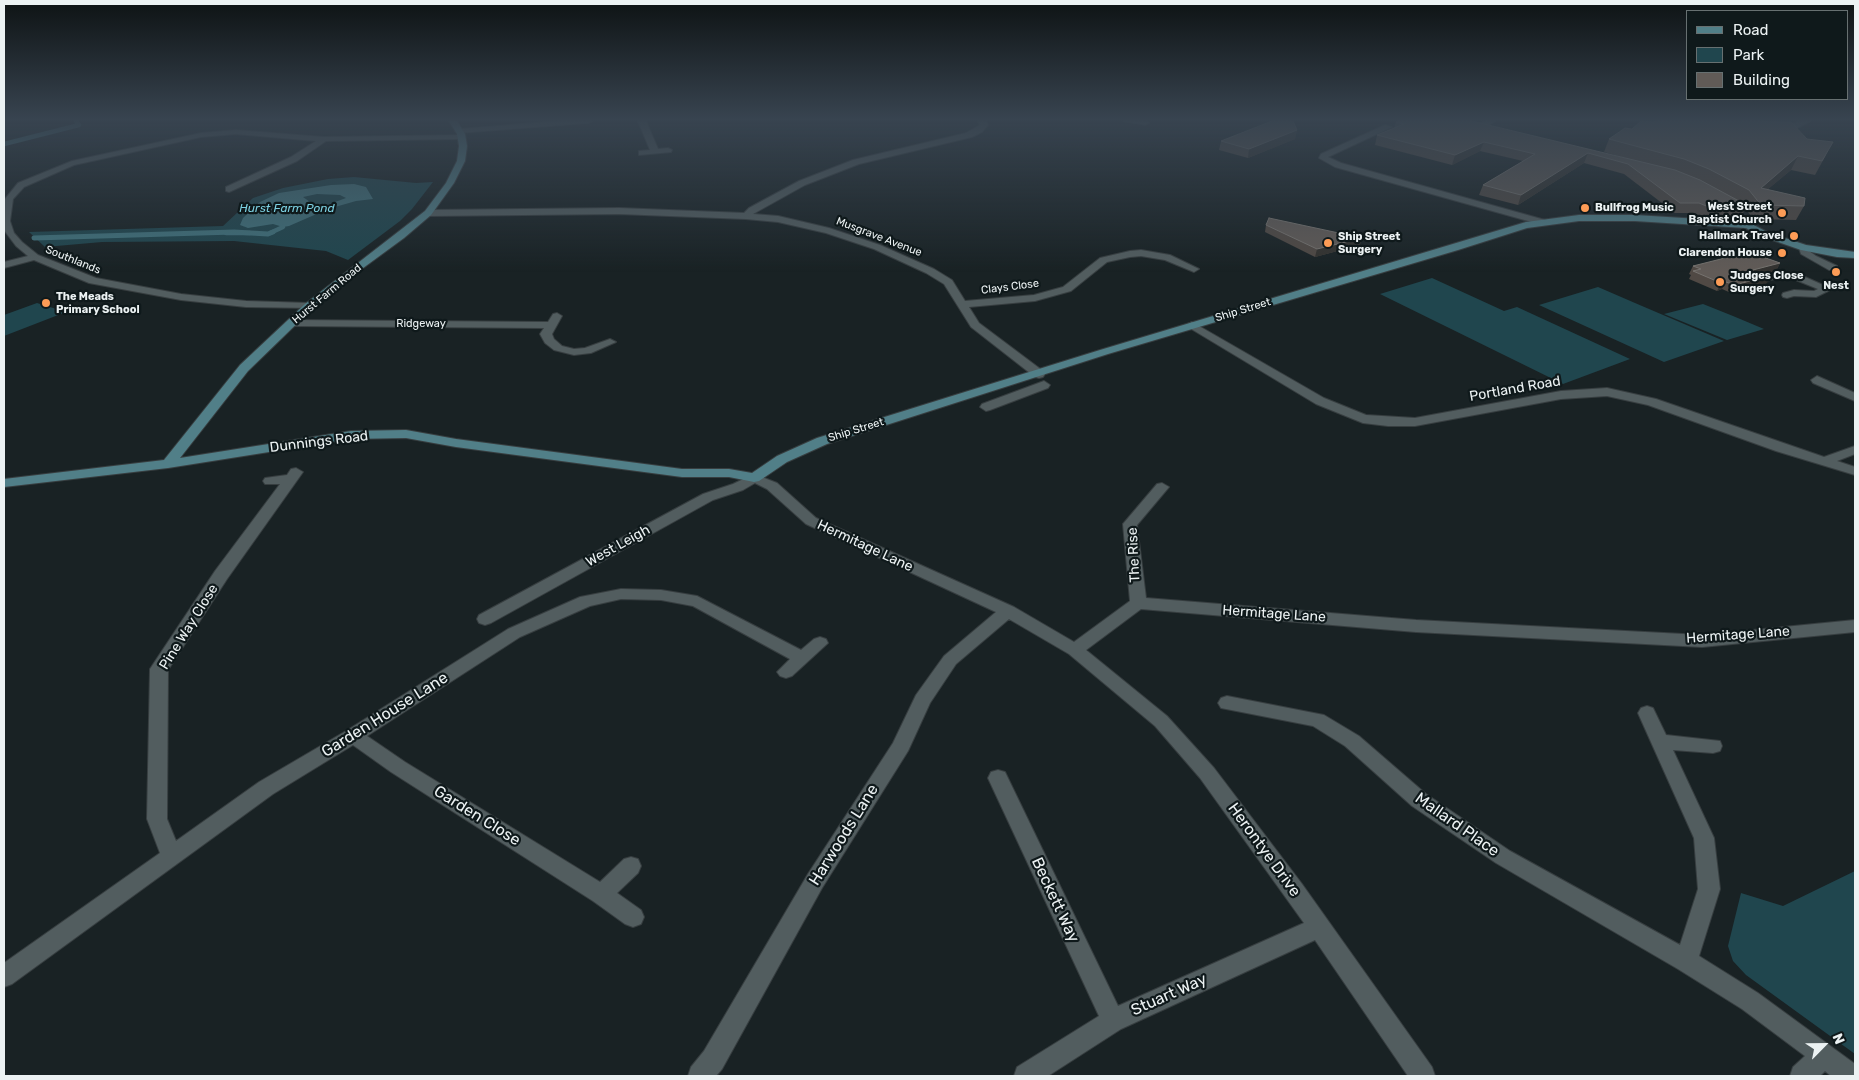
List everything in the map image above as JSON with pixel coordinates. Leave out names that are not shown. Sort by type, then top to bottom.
[{"type":"street","name":"Southlands","points":[[49,171],[21,185],[12,192],[6,207],[5,221],[10,234],[35,257],[93,281],[181,297],[246,304],[309,306]]},
{"type":"street","points":[[229,189],[266,171]]},
{"type":"street","name":"Hurst Farm Road","points":[[168,464],[244,368],[309,306],[428,213],[450,183],[455,171]]},
{"type":"street","points":[[746,216],[752,210],[802,183],[832,171]]},
{"type":"street","points":[[1361,171],[1542,222]]},
{"type":"street","name":"Musgrave Avenue","points":[[428,213],[619,211],[746,216],[778,219],[829,231],[877,247],[930,271],[948,282],[975,326],[1042,379]]},
{"type":"street","points":[[1743,213],[1747,218],[1748,225],[1764,234],[1804,248],[1829,253],[1855,255]]},
{"type":"street","name":"Ship Street","points":[[754,478],[782,459],[822,441],[1002,385],[1042,379],[1192,325],[1455,248],[1513,228],[1542,222],[1579,218],[1635,218],[1748,225]]},
{"type":"street","points":[[1753,281],[1779,275],[1797,276],[1833,268],[1804,252],[1804,248]]},
{"type":"street","name":"Clays Close","points":[[963,304],[1035,298],[1067,289],[1104,260],[1130,254],[1141,253],[1167,257],[1194,270]]},
{"type":"street","points":[[4,266],[35,257]]},
{"type":"street","points":[[1787,295],[1794,293],[1816,294],[1827,289],[1797,276]]},
{"type":"street","name":"Ridgeway","points":[[292,323],[554,320],[546,334],[549,341],[558,348],[574,352],[588,351],[610,342]]},
{"type":"street","name":"Portland Road","points":[[1192,325],[1320,401],[1363,419],[1388,422],[1415,422],[1561,395],[1607,392],[1652,402],[1781,448],[1855,471]]},
{"type":"street","points":[[986,406],[1016,395],[1042,379]]},
{"type":"street","points":[[1817,380],[1855,397]]},
{"type":"street","points":[[1002,385],[1016,395]]},
{"type":"street","name":"Dunnings Road","points":[[4,482],[168,464],[351,435],[406,434],[456,443],[682,473],[729,473],[754,478]]},
{"type":"street","points":[[1824,461],[1855,450]]},
{"type":"street","name":"Pine Way Close","points":[[171,855],[157,819],[159,669],[221,575],[293,476],[270,480]]},
{"type":"street","name":"Hermitage Lane","points":[[754,478],[772,486],[811,521],[1008,611],[1074,650]]},
{"type":"street","name":"West Leigh","points":[[485,619],[708,497],[754,478]]},
{"type":"street","name":"The Rise","points":[[1138,603],[1130,524],[1162,487]]},
{"type":"street","name":"Garden House Lane","points":[[4,976],[266,788],[354,736],[514,634],[586,601],[621,594],[661,595],[697,601],[802,658]]},
{"type":"street","points":[[1074,650],[1138,603]]},
{"type":"street","name":"Hermitage Lane","points":[[1138,603],[1416,626],[1702,641],[1855,626]]},
{"type":"street","name":"Harwoods Lane","points":[[700,1076],[713,1060],[815,881],[901,746],[922,700],[950,660],[976,636],[1008,611]]},
{"type":"street","points":[[786,672],[820,644]]},
{"type":"street","name":"Herontye Drive","points":[[1074,650],[1161,721],[1207,773],[1319,927],[1423,1076]]},
{"type":"street","name":"Mallard Place","points":[[1226,703],[1318,720],[1352,742],[1419,800],[1503,857],[1686,961],[1750,1001],[1851,1076]]},
{"type":"street","points":[[1647,713],[1662,742],[1704,838],[1709,889],[1686,961]]},
{"type":"street","name":"Garden Close","points":[[354,736],[398,767],[601,894],[633,917]]},
{"type":"street","points":[[1662,742],[1713,746]]},
{"type":"street","name":"Beckett Way","points":[[998,778],[1113,1021]]},
{"type":"street","points":[[601,894],[631,866]]},
{"type":"street","name":"Stuart Way","points":[[1026,1076],[1113,1021],[1319,927]]},
{"type":"street","points":[[1802,1076],[1823,1056]]},
{"type":"green space","points":[[354,177],[416,183],[433,182],[400,221],[348,260],[326,251],[234,241],[102,242],[45,247],[29,232],[223,226],[253,198],[283,188],[328,179]]},
{"type":"green space","points":[[1432,278],[1504,311],[1517,307],[1630,359],[1563,384],[1380,294]]},
{"type":"green space","points":[[1598,287],[1724,341],[1664,362],[1539,305]]},
{"type":"green space","points":[[37,303],[66,312],[4,336],[4,315]]},
{"type":"green space","points":[[1703,304],[1764,329],[1727,340],[1664,314]]},
{"type":"green space","points":[[1855,871],[1855,1054],[1746,975],[1733,961],[1728,946],[1741,893],[1783,906]]},
{"type":"water","name":"Hurst Farm Pond","points":[[354,184],[366,187],[373,199],[356,201],[328,209],[289,226],[283,227],[273,224],[248,228],[240,225],[243,218],[260,202],[279,193],[331,185]],"holes":[[[317,194],[340,195],[346,198],[313,210],[306,210],[310,202],[303,197]]]},
{"type":"building","points":[[1506,171],[1559,171],[1521,195],[1483,185]]},
{"type":"building","points":[[1638,171],[1678,171],[1700,180],[1739,201],[1745,209],[1711,208],[1699,203],[1680,203]]},
{"type":"building","points":[[1714,171],[1780,171],[1761,188],[1805,198],[1804,206],[1761,205],[1749,190]]},
{"type":"building","points":[[1269,218],[1362,238],[1317,249],[1266,225]]},
{"type":"building","points":[[1749,252],[1780,263],[1753,270],[1750,274],[1758,278],[1772,275],[1735,285],[1726,282],[1721,283],[1693,271],[1701,269],[1693,266]]},
{"type":"waterway","points":[[270,233],[283,227]]},
{"type":"waterway","points":[[34,238],[234,232],[268,234],[273,232]]},
{"type":"waterway","points":[[226,233],[250,233]]},
{"type":"place","name":"Bullfrog Music","points":[[1585,208]]},
{"type":"place","name":"West Street Baptist Church","points":[[1782,213]]},
{"type":"place","name":"Hallmark Travel","points":[[1794,236]]},
{"type":"place","name":"Ship Street Surgery","points":[[1328,243]]},
{"type":"place","name":"Clarendon House","points":[[1782,253]]},
{"type":"place","name":"Nest","points":[[1836,272]]},
{"type":"place","name":"Judges Close Surgery","points":[[1720,282]]},
{"type":"place","name":"The Meads Primary School","points":[[46,303]]}]
